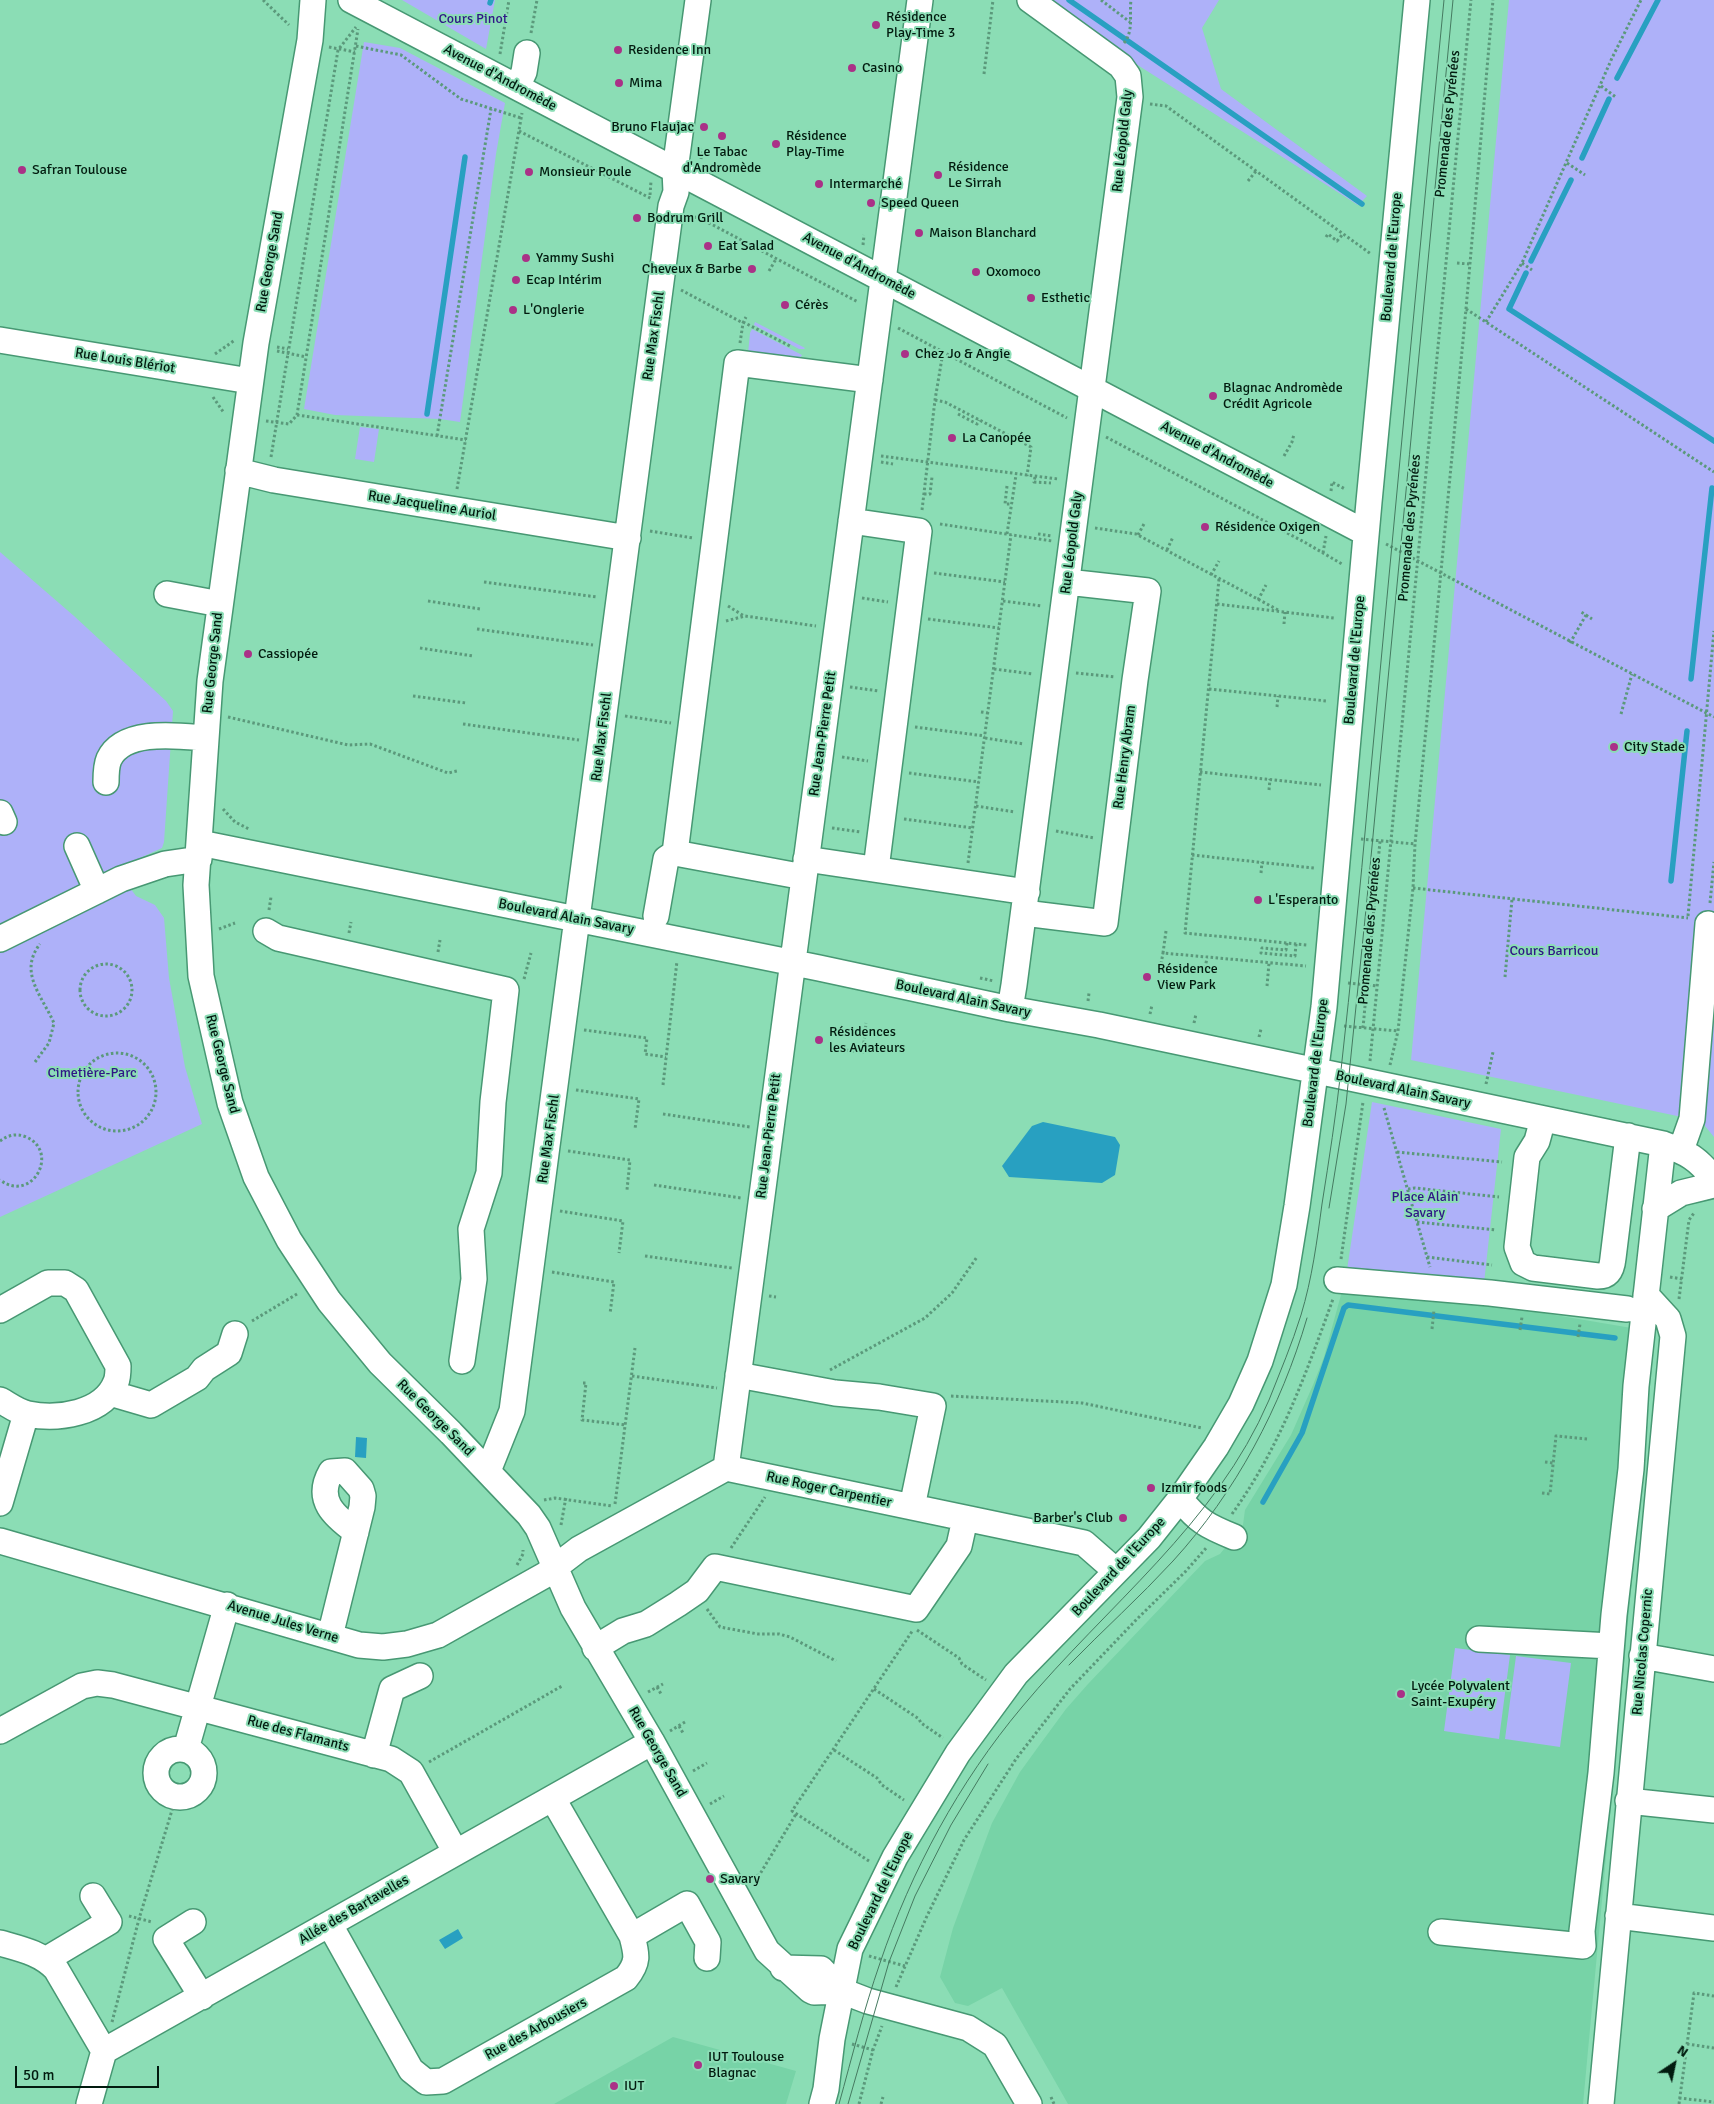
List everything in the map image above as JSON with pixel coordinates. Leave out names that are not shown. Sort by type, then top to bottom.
[{"type":"street","name":"Rue George Sand","points":[[313,0],[310,40],[250,381],[210,681],[201,800],[196,885],[201,976],[230,1103],[256,1177],[289,1240],[329,1301],[380,1363],[530,1515],[538,1528],[573,1608],[596,1648],[661,1737],[767,1951],[783,1968],[814,1992],[842,1990]]},
{"type":"street","name":"Avenue d'Andromède","points":[[351,0],[1375,538]]},
{"type":"street","name":"Rue Max Fischl","points":[[488,1471],[512,1411],[577,920],[635,534],[671,206],[676,192],[675,170],[698,0]]},
{"type":"street","name":"Rue Jean-Pierre Petit","points":[[726,1468],[730,1382],[805,868],[920,0]]},
{"type":"street","name":"Rue Léopold Galy","points":[[1010,1009],[1130,97],[1128,76],[1121,66],[1030,0]]},
{"type":"street","name":"Boulevard de l'Europe","points":[[842,1990],[850,1949],[895,1857],[958,1754],[1016,1674],[1149,1538],[1180,1499],[1216,1447],[1241,1404],[1260,1361],[1284,1285],[1322,1023],[1375,538],[1417,0]]},
{"type":"street","points":[[521,89],[527,53]]},
{"type":"street","name":"Rue Louis Blériot","points":[[0,340],[250,381]]},
{"type":"street","points":[[675,853],[737,363],[870,380]]},
{"type":"street","name":"Rue Jacqueline Auriol","points":[[238,471],[267,479],[635,534]]},
{"type":"street","points":[[851,521],[919,531],[876,869]]},
{"type":"street","name":"Rue Henry Abram","points":[[1025,902],[1104,923],[1148,591],[1067,582]]},
{"type":"street","points":[[167,594],[220,604]]},
{"type":"street","points":[[106,782],[109,758],[126,743],[156,735],[206,738]]},
{"type":"street","points":[[77,846],[97,891]]},
{"type":"street","points":[[0,939],[121,879],[199,851]]},
{"type":"street","name":"Boulevard Alain Savary","points":[[199,851],[577,920],[792,962],[1010,1009],[1099,1025],[1628,1136],[1672,1147],[1698,1160],[1714,1179]]},
{"type":"street","points":[[656,916],[666,858],[675,853],[805,868],[876,869],[1025,902]]},
{"type":"street","points":[[1441,1932],[1583,1946],[1582,1931],[1601,1773],[1611,1646],[1632,1469],[1636,1386],[1636,1302],[1656,1209],[1672,1147],[1692,1119],[1698,922]]},
{"type":"street","points":[[266,931],[278,938],[506,990],[493,1102],[489,1173],[471,1229],[474,1279],[462,1361]]},
{"type":"street","points":[[1512,1113],[1519,1139],[1527,1157]]},
{"type":"street","points":[[1543,1119],[1536,1141],[1527,1157],[1517,1247],[1521,1259],[1533,1268],[1604,1276],[1609,1272],[1612,1262],[1628,1136]]},
{"type":"street","points":[[1656,1209],[1681,1193],[1714,1185]]},
{"type":"street","points":[[1337,1280],[1435,1297],[1636,1302],[1668,1319]]},
{"type":"street","points":[[0,1310],[48,1283],[65,1283],[76,1290],[118,1366],[117,1380],[110,1393],[95,1406],[75,1413],[51,1416],[26,1414],[0,1400]]},
{"type":"street","name":"Rue Nicolas Copernic","points":[[1601,2104],[1673,1336],[1668,1319]]},
{"type":"street","points":[[110,1393],[151,1405],[197,1378],[204,1369],[229,1353],[235,1334]]},
{"type":"street","points":[[730,1382],[879,1396],[933,1406],[912,1507]]},
{"type":"street","points":[[0,1503],[26,1414]]},
{"type":"street","points":[[555,1568],[579,1549],[726,1468]]},
{"type":"street","name":"Rue Roger Carpentier","points":[[726,1468],[1084,1543],[1116,1571]]},
{"type":"street","points":[[1180,1499],[1196,1518],[1234,1537]]},
{"type":"street","points":[[596,1648],[623,1631],[646,1624],[695,1592],[715,1567],[916,1609],[959,1546],[965,1519]]},
{"type":"street","points":[[330,1636],[356,1532]]},
{"type":"street","name":"Avenue Jules Verne","points":[[0,1541],[330,1636],[367,1646],[383,1647],[407,1644],[438,1635],[555,1568]]},
{"type":"street","points":[[186,1748],[227,1605]]},
{"type":"street","points":[[1478,1639],[1611,1646]]},
{"type":"street","points":[[1642,1656],[1714,1669]]},
{"type":"street","points":[[374,1755],[392,1689],[420,1676]]},
{"type":"street","name":"Rue des Flamants","points":[[1,1729],[82,1686],[97,1683],[113,1685],[197,1706],[391,1759],[411,1772],[455,1851]]},
{"type":"street","name":"Allée des Bartavelles","points":[[104,2051],[330,1925],[455,1851],[553,1799],[661,1737]]},
{"type":"street","points":[[186,1748],[199,1756],[205,1770],[202,1785],[191,1796],[176,1797],[162,1790],[156,1776],[159,1761],[170,1750],[186,1748]]},
{"type":"street","name":"Rue des Arbousiers","points":[[330,1925],[411,2070],[426,2082],[443,2081],[626,1978],[635,1967],[637,1954],[632,1936],[553,1799]]},
{"type":"street","points":[[1628,1801],[1714,1810]]},
{"type":"street","points":[[47,1959],[109,1922],[93,1896]]},
{"type":"street","points":[[632,1936],[687,1904],[708,1942],[707,1958]]},
{"type":"street","points":[[1618,1916],[1714,1928]]},
{"type":"street","points":[[193,1922],[166,1939],[202,1997]]},
{"type":"street","points":[[0,1943],[47,1959],[56,1969],[104,2051],[89,2104]]},
{"type":"street","points":[[822,2104],[842,1990],[868,2001],[968,2028],[995,2045],[1029,2104]]},
{"type":"path","points":[[499,59],[509,0]]},
{"type":"path","points":[[527,53],[537,0]]},
{"type":"path","points":[[984,74],[992,0]]},
{"type":"path","points":[[1101,0],[1131,22]]},
{"type":"path","points":[[1130,0],[1130,35]]},
{"type":"path","name":"Promenade des Pyrénées","points":[[1370,1058],[1472,0]]},
{"type":"path","points":[[1391,1063],[1398,1031],[1413,888],[1415,844],[1466,309],[1493,0]]},
{"type":"path","points":[[1486,322],[1522,263],[1612,58],[1641,0]]},
{"type":"path","points":[[267,479],[276,423],[338,50],[358,25],[296,415],[289,424],[276,423]]},
{"type":"path","points":[[356,46],[401,56],[461,99],[521,118]]},
{"type":"path","points":[[1601,86],[1617,98]]},
{"type":"path","points":[[457,492],[519,131],[521,89]]},
{"type":"path","points":[[1146,103],[1166,106],[1372,254]]},
{"type":"path","points":[[437,436],[491,108]]},
{"type":"path","points":[[519,131],[644,196]]},
{"type":"path","points":[[1567,164],[1585,175]]},
{"type":"path","points":[[1248,181],[1256,171]]},
{"type":"path","points":[[685,213],[713,225],[850,298]]},
{"type":"path","points":[[1326,237],[1328,234],[1337,241],[1342,234]]},
{"type":"path","points":[[769,271],[776,259]]},
{"type":"path","points":[[1457,263],[1469,264]]},
{"type":"path","points":[[1522,263],[1532,270]]},
{"type":"path","points":[[674,286],[805,354],[798,370]]},
{"type":"path","points":[[1466,309],[1714,472]]},
{"type":"path","points":[[897,327],[1058,413]]},
{"type":"path","points":[[214,355],[236,339]]},
{"type":"path","points":[[273,350],[306,357]]},
{"type":"path","points":[[921,512],[943,352]]},
{"type":"path","points":[[209,391],[226,415]]},
{"type":"path","points":[[935,400],[945,402],[1031,447],[1026,476]]},
{"type":"path","points":[[958,414],[977,424],[979,420]]},
{"type":"path","points":[[296,415],[466,440]]},
{"type":"path","points":[[1101,434],[1346,567]]},
{"type":"path","points":[[1284,456],[1294,434]]},
{"type":"path","points":[[873,455],[1016,475],[1059,479]]},
{"type":"path","points":[[880,462],[893,464]]},
{"type":"path","points":[[966,870],[1003,601],[1011,504],[1016,475]]},
{"type":"path","points":[[1035,476],[1034,482],[1051,484]]},
{"type":"path","points":[[924,494],[930,494],[932,477]]},
{"type":"path","points":[[1330,495],[1332,482],[1345,489]]},
{"type":"path","points":[[1007,486],[1005,504],[1011,504]]},
{"type":"path","points":[[1138,535],[1145,522]]},
{"type":"path","points":[[938,524],[1058,542]]},
{"type":"path","points":[[1091,527],[1138,535],[1280,611]]},
{"type":"path","points":[[1323,553],[1327,528]]},
{"type":"path","points":[[635,534],[714,541]]},
{"type":"path","points":[[1038,534],[1051,536]]},
{"type":"path","points":[[1166,550],[1173,537]]},
{"type":"path","points":[[1375,538],[1570,643],[1714,717]]},
{"type":"path","points":[[1212,575],[1219,561]]},
{"type":"path","points":[[914,570],[1005,582]]},
{"type":"path","points":[[1219,579],[1185,933],[1307,945]]},
{"type":"path","points":[[484,582],[603,598]]},
{"type":"path","points":[[1258,600],[1266,585]]},
{"type":"path","points":[[863,598],[895,603]]},
{"type":"path","points":[[428,601],[480,609]]},
{"type":"path","points":[[1003,601],[1043,606]]},
{"type":"path","points":[[1217,604],[1334,618]]},
{"type":"path","points":[[1284,624],[1285,612]]},
{"type":"path","points":[[1581,612],[1592,618]]},
{"type":"path","points":[[1570,643],[1586,615]]},
{"type":"path","points":[[745,616],[837,628]]},
{"type":"path","points":[[926,619],[999,628]]},
{"type":"path","points":[[477,629],[597,646]]},
{"type":"path","points":[[1698,922],[1706,714],[1714,631]]},
{"type":"path","points":[[420,648],[473,656]]},
{"type":"path","points":[[994,669],[1034,674]]},
{"type":"path","points":[[1068,672],[1135,680]]},
{"type":"path","points":[[1620,714],[1632,674]]},
{"type":"path","points":[[851,687],[884,692]]},
{"type":"path","points":[[1208,689],[1327,701]]},
{"type":"path","points":[[412,696],[466,703]]},
{"type":"path","points":[[1276,707],[1278,696]]},
{"type":"path","points":[[981,712],[988,713]]},
{"type":"path","points":[[617,714],[691,726]]},
{"type":"path","points":[[230,717],[348,745],[370,744],[448,773],[457,771]]},
{"type":"path","points":[[463,724],[584,741]]},
{"type":"path","points":[[894,725],[1024,744]]},
{"type":"path","points":[[841,758],[874,762]]},
{"type":"path","points":[[906,772],[979,782]]},
{"type":"path","points":[[1200,772],[1320,785]]},
{"type":"path","points":[[1268,790],[1270,780]]},
{"type":"path","points":[[976,806],[1014,812]]},
{"type":"path","points":[[221,807],[235,822],[252,830]]},
{"type":"path","points":[[900,818],[973,828]]},
{"type":"path","points":[[828,828],[864,833]]},
{"type":"path","points":[[1048,830],[1114,841]]},
{"type":"path","points":[[1363,1028],[1380,841]]},
{"type":"path","points":[[1402,843],[1415,844]]},
{"type":"path","points":[[1192,855],[1314,868]]},
{"type":"path","points":[[1260,874],[1262,862]]},
{"type":"path","points":[[1698,922],[1714,862]]},
{"type":"path","points":[[1413,888],[1698,922]]},
{"type":"path","points":[[1505,977],[1512,899]]},
{"type":"path","points":[[219,929],[234,923]]},
{"type":"path","points":[[1161,964],[1166,931]]},
{"type":"path","points":[[35,1062],[49,1043],[54,1023],[32,977],[30,966],[31,956],[40,944],[47,941]]},
{"type":"path","points":[[1286,943],[1286,950],[1262,948],[1261,953],[1295,956],[1296,944]]},
{"type":"path","points":[[1163,953],[1306,966]]},
{"type":"path","points":[[1204,973],[1207,958]]},
{"type":"path","points":[[663,1085],[677,960]]},
{"type":"path","points":[[1267,986],[1269,963]]},
{"type":"path","points":[[109,964],[124,972],[130,982],[131,993],[127,1004],[118,1012],[101,1015],[90,1010],[80,995],[80,989],[83,977],[91,968],[109,964]]},
{"type":"path","points":[[1342,983],[1377,986]]},
{"type":"path","points":[[1088,1001],[1090,993]]},
{"type":"path","points":[[1150,1014],[1152,1005]]},
{"type":"path","points":[[1194,1024],[1196,1014]]},
{"type":"path","points":[[837,1049],[863,1052],[866,1023]]},
{"type":"path","points":[[1322,1023],[1398,1031]]},
{"type":"path","points":[[1259,1038],[1261,1029]]},
{"type":"path","points":[[585,1030],[647,1038],[645,1054],[666,1057]]},
{"type":"path","points":[[1487,1082],[1493,1052]]},
{"type":"path","points":[[115,1053],[133,1056],[152,1075],[156,1085],[156,1095],[150,1113],[143,1121],[125,1130],[107,1129],[91,1120],[81,1105],[79,1088],[85,1071],[98,1058],[115,1053]]},
{"type":"path","points":[[576,1090],[639,1099],[635,1129]]},
{"type":"path","points":[[1382,1104],[1398,1152],[1427,1257],[1435,1297],[1432,1329]]},
{"type":"path","points":[[663,1114],[755,1128]]},
{"type":"path","points":[[0,1141],[5,1137],[18,1135],[30,1139],[39,1149],[42,1162],[38,1175],[28,1184],[14,1186],[0,1180]]},
{"type":"path","points":[[569,1152],[630,1160],[627,1190]]},
{"type":"path","points":[[1398,1152],[1502,1162]]},
{"type":"path","points":[[654,1185],[746,1198]]},
{"type":"path","points":[[1408,1189],[1415,1188],[1499,1197]]},
{"type":"path","points":[[561,1211],[623,1221],[619,1253]]},
{"type":"path","points":[[1668,1319],[1678,1308],[1689,1220],[1694,1212],[1701,1211]]},
{"type":"path","points":[[1417,1222],[1496,1230]]},
{"type":"path","points":[[645,1256],[737,1269]]},
{"type":"path","points":[[825,1372],[925,1318],[952,1293],[977,1257]]},
{"type":"path","points":[[1427,1257],[1492,1265]]},
{"type":"path","points":[[553,1272],[614,1282],[610,1314]]},
{"type":"path","points":[[292,1286],[302,1301]]},
{"type":"path","points":[[262,1314],[297,1294]]},
{"type":"path","points":[[1520,1330],[1522,1316]]},
{"type":"path","points":[[1578,1337],[1580,1324]]},
{"type":"path","points":[[539,1501],[566,1498],[616,1507],[635,1348]]},
{"type":"path","points":[[632,1376],[730,1382]]},
{"type":"path","points":[[583,1383],[586,1383],[582,1420],[626,1425]]},
{"type":"path","points":[[960,1397],[1082,1403],[1202,1428]]},
{"type":"path","points":[[1542,1493],[1550,1494],[1556,1436],[1588,1439]]},
{"type":"path","points":[[1545,1462],[1553,1463]]},
{"type":"path","points":[[561,1526],[566,1498]]},
{"type":"path","points":[[715,1567],[724,1558],[762,1500]]},
{"type":"path","points":[[513,1572],[523,1554],[523,1547]]},
{"type":"path","points":[[695,1592],[720,1627],[758,1634],[779,1634],[790,1637],[836,1661]]},
{"type":"path","points":[[910,1626],[959,1658],[962,1664],[986,1680]]},
{"type":"path","points":[[871,1862],[792,1811],[914,1628]]},
{"type":"path","points":[[648,1692],[663,1684]]},
{"type":"path","points":[[411,1772],[562,1686]]},
{"type":"path","points":[[657,1687],[661,1694]]},
{"type":"path","points":[[874,1689],[919,1719],[921,1724],[943,1739]]},
{"type":"path","points":[[661,1737],[685,1722]]},
{"type":"path","points":[[679,1726],[683,1733]]},
{"type":"path","points":[[834,1750],[877,1778],[882,1785],[904,1800]]},
{"type":"path","points":[[692,1772],[707,1763]]},
{"type":"path","points":[[701,1766],[704,1771]]},
{"type":"path","points":[[710,1804],[724,1796]]},
{"type":"path","points":[[104,2051],[139,1919],[176,1797]]},
{"type":"path","points":[[752,1879],[760,1874],[796,1814]]},
{"type":"path","points":[[109,1922],[124,1914],[156,1923],[166,1939]]},
{"type":"path","points":[[894,1991],[910,1954]]},
{"type":"path","points":[[875,1957],[905,1966]]},
{"type":"path","points":[[1679,2104],[1694,1993],[1714,1996]]},
{"type":"path","points":[[859,2104],[873,2050],[885,2018]]},
{"type":"path","points":[[1687,2044],[1714,2048]]},
{"type":"path","points":[[881,2104],[882,2097]]},
{"type":"path","points":[[1680,2098],[1714,2102]]},
{"type":"shaded area","points":[[1043,1122],[1115,1137],[1120,1145],[1115,1175],[1102,1183],[1009,1177],[1002,1166],[1032,1126]]},
{"type":"shaded area","points":[[1342,1291],[1502,1306],[1655,1332],[1583,2104],[1068,2104],[1002,1988],[968,2006],[955,2003],[940,1977],[953,1928],[992,1823],[1020,1772],[1066,1709],[1088,1684],[1205,1561],[1220,1554],[1243,1525],[1245,1510],[1291,1435],[1313,1385],[1324,1357]]},
{"type":"shaded area","points":[[356,1437],[367,1438],[366,1458],[355,1457]]},
{"type":"shaded area","points":[[458,1929],[463,1938],[445,1949],[439,1940]]},
{"type":"shaded area","name":"IUT Toulouse Blagnac","points":[[673,2037],[796,2071],[786,2104],[554,2104]]},
{"type":"green space","name":"Cours Pinot","points":[[402,0],[495,0],[486,49]]},
{"type":"green space","points":[[1039,0],[1219,0],[1202,28],[1221,89],[1367,196],[1358,205],[1051,10]]},
{"type":"green space","name":"Cours Barricou","points":[[1509,0],[1714,0],[1714,1137],[1701,1121],[1411,1060]]},
{"type":"green space","points":[[364,42],[400,48],[505,103],[496,154],[460,422],[440,419],[335,415],[304,409]]},
{"type":"green space","points":[[755,322],[805,348],[799,349],[754,325]]},
{"type":"green space","points":[[752,329],[802,355],[799,360],[748,354]]},
{"type":"green space","points":[[360,427],[379,429],[374,462],[355,459]]},
{"type":"green space","name":"Cimetière-Parc","points":[[0,552],[74,616],[166,701],[173,711],[164,842],[162,848],[116,869],[136,896],[155,905],[164,918],[169,978],[185,1067],[202,1124],[0,1217]]},
{"type":"green space","name":"Place Alain Savary","points":[[1372,1102],[1501,1129],[1484,1283],[1347,1270]]},
{"type":"green space","points":[[1455,1648],[1510,1655],[1499,1739],[1444,1731]]},
{"type":"green space","points":[[1516,1656],[1571,1663],[1560,1747],[1505,1739]]},
{"type":"waterway","points":[[1069,0],[1362,204]]},
{"type":"waterway","points":[[1617,78],[1658,0]]},
{"type":"waterway","points":[[1582,158],[1609,99]]},
{"type":"waterway","points":[[427,414],[465,157]]},
{"type":"waterway","points":[[1531,261],[1571,180]]},
{"type":"waterway","points":[[1526,273],[1509,309],[1714,441]]},
{"type":"waterway","points":[[1691,679],[1712,488]]},
{"type":"waterway","points":[[1671,881],[1687,731]]},
{"type":"waterway","points":[[1263,1502],[1302,1433],[1344,1308],[1348,1305],[1615,1338]]},
{"type":"tram line","points":[[839,2104],[858,2033],[892,1929],[906,1895],[939,1829],[978,1766],[1022,1707],[1157,1562],[1190,1525],[1220,1486],[1247,1445],[1269,1400],[1301,1315],[1316,1246],[1335,1121],[1345,1036],[1444,0]]},
{"type":"tram line","points":[[1329,1208],[1346,1104],[1453,0]]},
{"type":"tram line","points":[[1069,1665],[1148,1588],[1196,1534],[1217,1506],[1254,1447],[1270,1416],[1284,1384],[1307,1318]]},
{"type":"tram line","points":[[848,2104],[889,1962],[915,1896],[951,1825],[988,1764]]},
{"type":"place","name":"Résidence Play-Time 3","points":[[876,25]]},
{"type":"place","name":"Residence Inn","points":[[618,50]]},
{"type":"place","name":"Casino","points":[[852,68]]},
{"type":"place","name":"Mima","points":[[619,83]]},
{"type":"place","name":"Bruno Flaujac","points":[[704,127]]},
{"type":"place","name":"Le Tabac d'Andromède","points":[[722,136]]},
{"type":"place","name":"Résidence Play-Time","points":[[776,144]]},
{"type":"place","name":"Safran Toulouse","points":[[22,170]]},
{"type":"place","name":"Monsieur Poule","points":[[529,172]]},
{"type":"place","name":"Résidence Le Sirrah","points":[[938,175]]},
{"type":"place","name":"Intermarché","points":[[819,184]]},
{"type":"place","name":"Speed Queen","points":[[871,203]]},
{"type":"place","name":"Bodrum Grill","points":[[637,218]]},
{"type":"place","name":"Maison Blanchard","points":[[919,233]]},
{"type":"place","name":"Eat Salad","points":[[708,246]]},
{"type":"place","name":"Yammy Sushi","points":[[526,258]]},
{"type":"place","name":"Cheveux & Barbe","points":[[752,269]]},
{"type":"place","name":"Oxomoco","points":[[976,272]]},
{"type":"place","name":"Ecap Intérim","points":[[516,280]]},
{"type":"place","name":"Esthetic","points":[[1031,298]]},
{"type":"place","name":"Cérès","points":[[785,305]]},
{"type":"place","name":"L'Onglerie","points":[[513,310]]},
{"type":"place","name":"Chez Jo & Angie","points":[[905,354]]},
{"type":"place","name":"Blagnac Andromède Crédit Agricole","points":[[1213,396]]},
{"type":"place","name":"La Canopée","points":[[952,438]]},
{"type":"place","name":"Résidence Oxigen","points":[[1205,527]]},
{"type":"place","name":"Cassiopée","points":[[248,654]]},
{"type":"place","name":"City Stade","points":[[1614,747]]},
{"type":"place","name":"L'Esperanto","points":[[1258,900]]},
{"type":"place","name":"Résidence View Park","points":[[1147,977]]},
{"type":"place","name":"Résidences les Aviateurs","points":[[819,1040]]},
{"type":"place","name":"Izmir foods","points":[[1151,1488]]},
{"type":"place","name":"Barber's Club","points":[[1123,1518]]},
{"type":"place","name":"Lycée Polyvalent Saint-Exupéry","points":[[1401,1694]]},
{"type":"place","name":"Savary","points":[[710,1879]]},
{"type":"place","name":"IUT Toulouse Blagnac","points":[[698,2065]]},
{"type":"place","name":"IUT","points":[[614,2086]]}]
